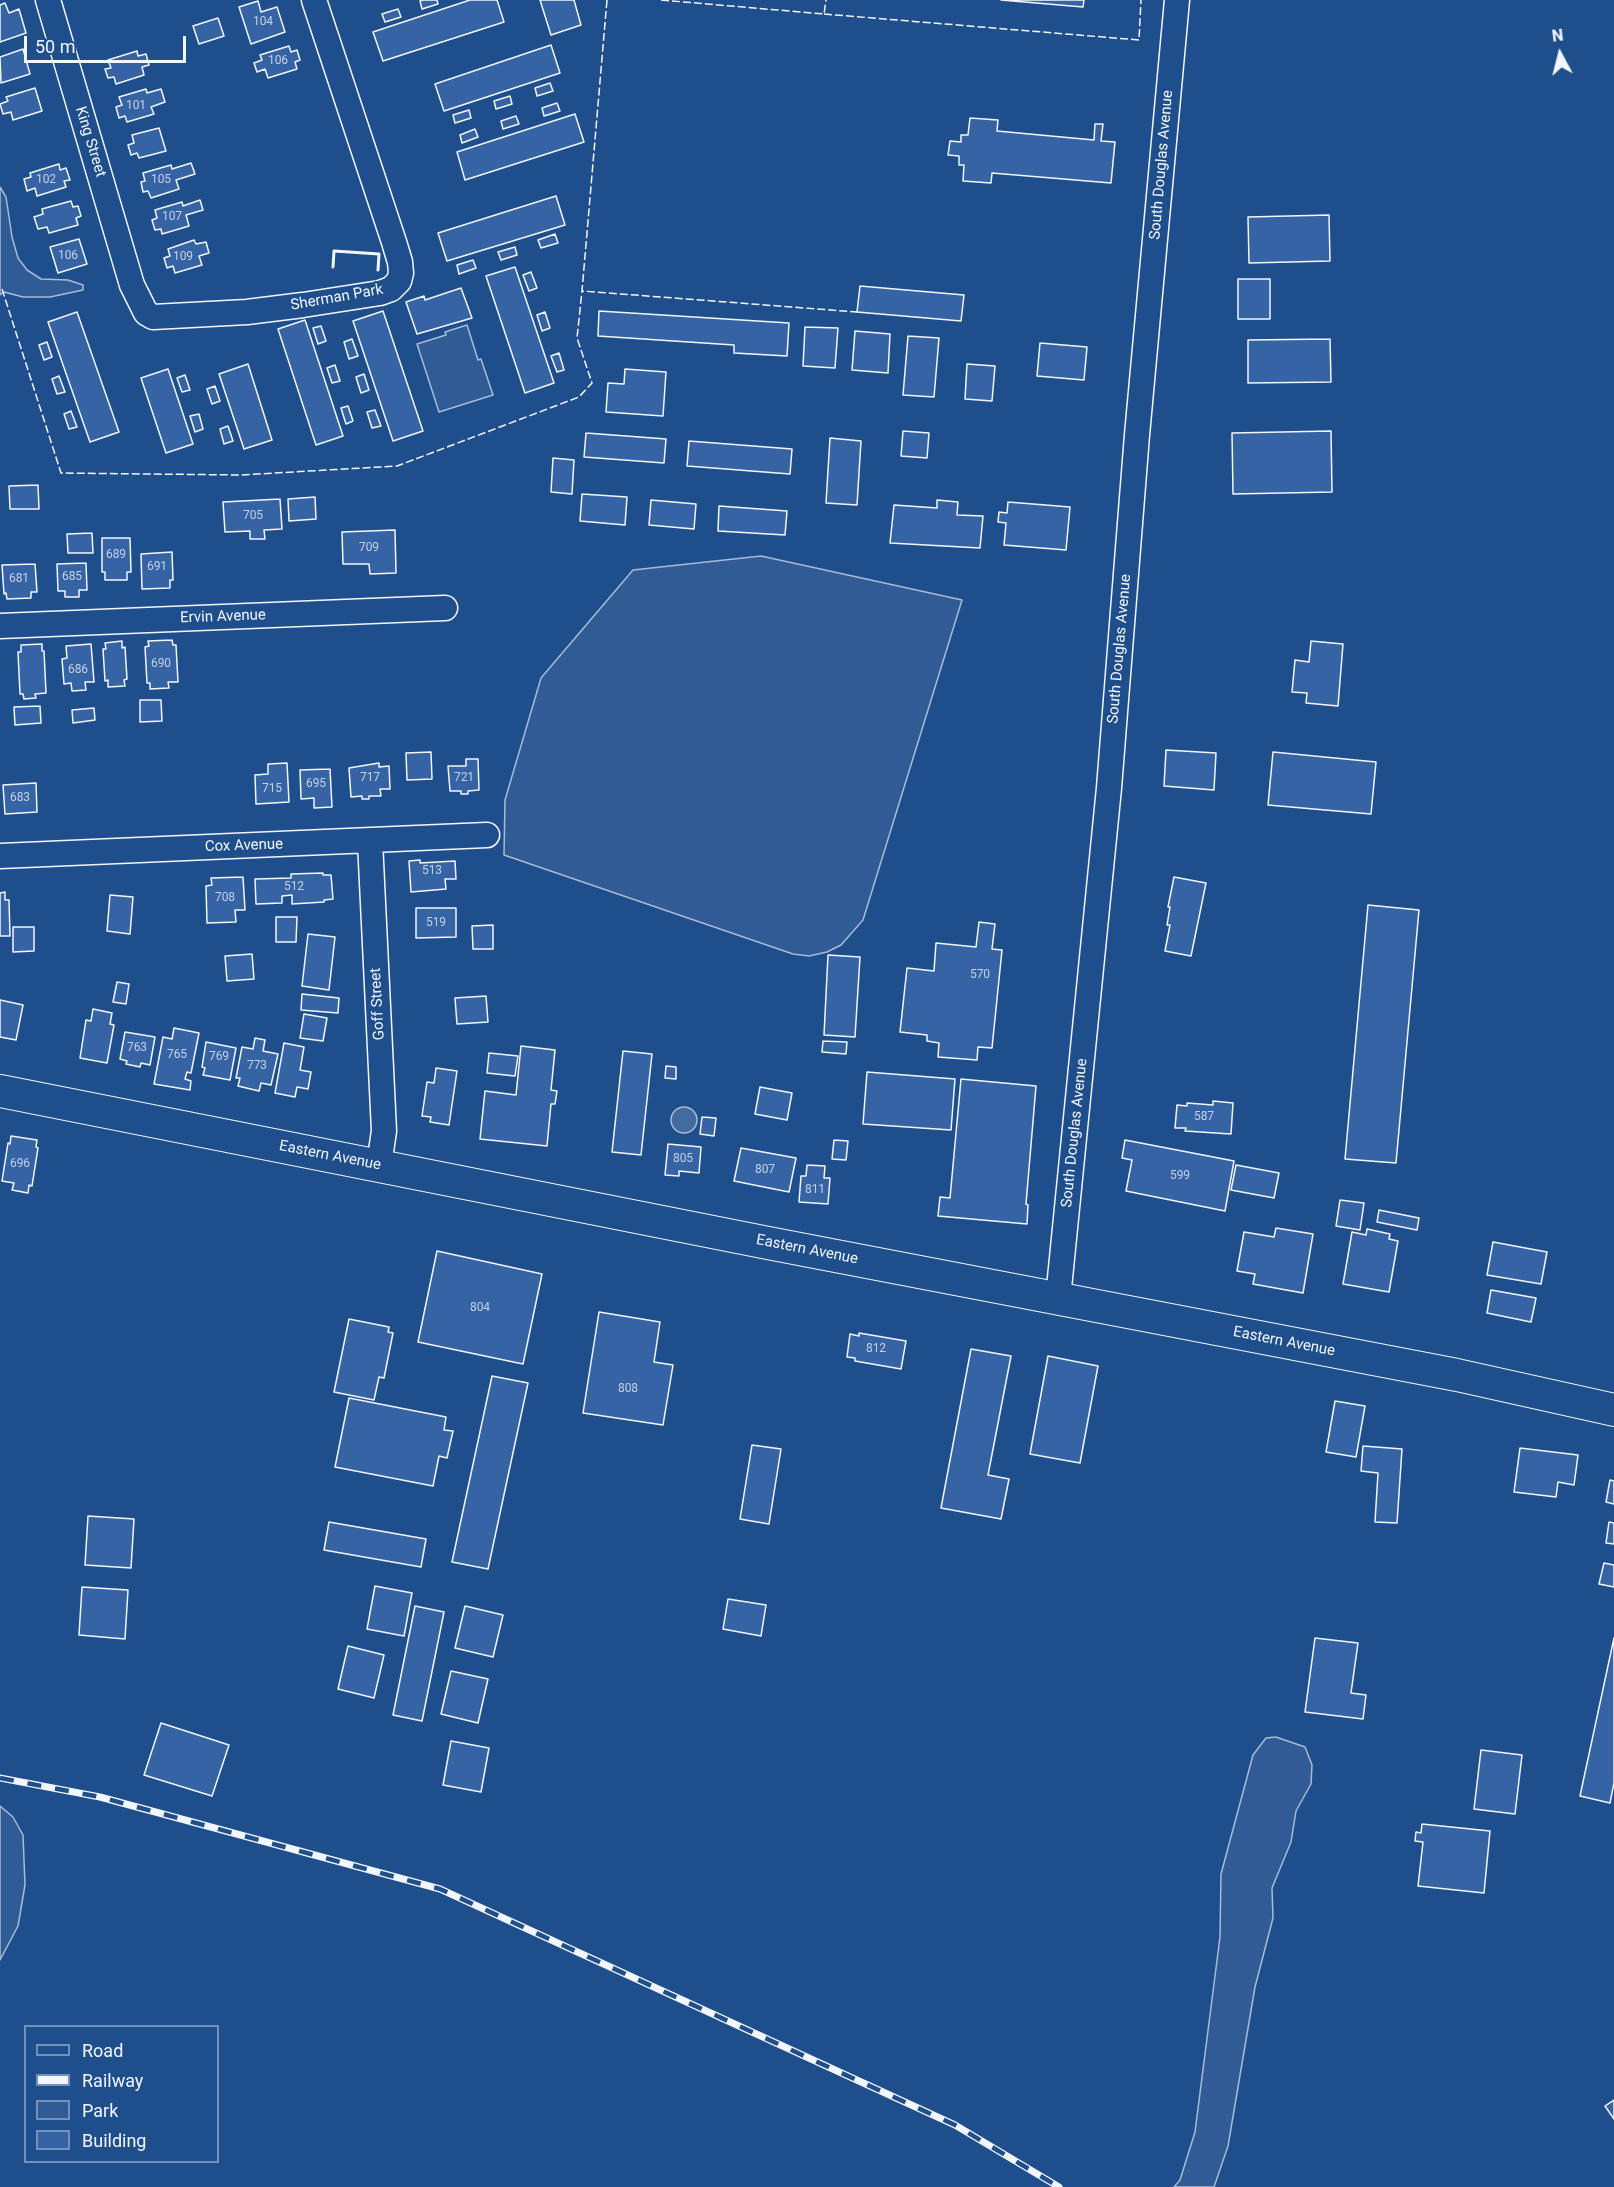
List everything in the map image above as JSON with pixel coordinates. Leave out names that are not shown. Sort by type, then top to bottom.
[{"type":"main road","name":"Eastern Avenue","points":[[0,1091],[1456,1375],[1614,1410]]},
{"type":"street","name":"King Street","points":[[48,0],[132,285]]},
{"type":"street","name":"Sherman Park","points":[[132,285],[146,313],[153,317],[247,312],[292,306],[380,293],[392,289],[399,281],[401,273],[397,252],[314,0]]},
{"type":"street","name":"South Douglas Avenue","points":[[1058,1298],[1109,788],[1137,435],[1177,0]]},
{"type":"street","name":"Ervin Avenue","points":[[0,626],[445,608]]},
{"type":"street","name":"Cox Avenue","points":[[0,856],[369,842],[487,835]]},
{"type":"street","name":"Goff Street","points":[[369,842],[384,1131],[379,1165]]},
{"type":"green space","points":[[0,187],[6,197],[12,237],[18,258],[27,270],[41,279],[68,280],[83,285],[83,290],[50,297],[23,297],[4,292],[0,295]]},
{"type":"green space","points":[[467,325],[478,360],[481,359],[493,395],[439,412],[417,344],[446,335],[445,332]]},
{"type":"green space","points":[[761,556],[962,600],[863,920],[841,945],[827,952],[809,956],[793,954],[504,855],[505,800],[541,678],[633,570]]},
{"type":"green space","points":[[1276,1737],[1305,1747],[1312,1765],[1311,1784],[1296,1811],[1291,1842],[1272,1888],[1273,1918],[1255,1987],[1228,2146],[1214,2187],[1174,2187],[1180,2180],[1195,2132],[1220,1937],[1221,1874],[1253,1755],[1266,1738]]},
{"type":"green space","points":[[0,1806],[13,1817],[23,1835],[25,1885],[18,1926],[0,1960]]},
{"type":"shaded area","points":[[684,1107],[693,1111],[697,1120],[693,1129],[684,1133],[675,1129],[671,1120],[675,1111]]},
{"type":"building","points":[[437,0],[438,4],[422,9],[420,1]]},
{"type":"building","points":[[470,0],[497,0],[504,22],[383,61],[373,32]]},
{"type":"building","points":[[540,0],[574,0],[581,25],[551,35]]},
{"type":"building","points":[[1001,0],[1084,0],[1083,7]]},
{"type":"building","points":[[258,1],[261,12],[277,7],[285,32],[251,44],[239,7]]},
{"type":"building","points":[[5,3],[9,13],[19,9],[26,33],[0,42],[0,5]]},
{"type":"building","points":[[398,9],[401,17],[385,22],[382,14]]},
{"type":"building","points":[[218,18],[224,36],[199,44],[193,26]]},
{"type":"building","points":[[551,45],[560,73],[444,111],[435,84]]},
{"type":"building","points":[[289,46],[291,52],[297,50],[300,60],[295,62],[297,69],[268,78],[265,69],[257,72],[254,63],[262,60],[260,55]]},
{"type":"building","points":[[23,49],[30,74],[1,83],[0,57]]},
{"type":"building","points":[[137,51],[138,56],[146,54],[149,65],[142,67],[144,75],[116,84],[114,77],[108,78],[105,69],[111,68],[108,60]]},
{"type":"building","points":[[550,83],[553,91],[537,96],[535,88]]},
{"type":"building","points":[[35,88],[42,111],[13,120],[11,112],[3,114],[0,104],[8,101],[6,97]]},
{"type":"building","points":[[146,89],[147,93],[161,89],[165,102],[151,107],[154,114],[127,122],[125,116],[119,118],[116,107],[122,105],[119,97]]},
{"type":"building","points":[[510,96],[512,104],[496,109],[494,101]]},
{"type":"building","points":[[557,103],[560,111],[544,116],[542,108]]},
{"type":"building","points":[[469,110],[471,118],[455,123],[453,115]]},
{"type":"building","points":[[575,114],[584,142],[465,180],[457,152]]},
{"type":"building","points":[[516,116],[519,124],[503,129],[501,121]]},
{"type":"building","points":[[970,118],[998,120],[997,131],[1094,140],[1095,124],[1103,124],[1101,141],[1115,142],[1111,183],[992,173],[991,183],[963,181],[964,165],[959,165],[959,156],[948,155],[950,141],[961,142],[961,135],[968,135]]},
{"type":"building","points":[[159,128],[166,151],[139,158],[137,153],[131,155],[128,145],[134,143],[132,135]]},
{"type":"building","points":[[475,129],[478,137],[462,143],[460,135]]},
{"type":"building","points":[[191,163],[195,174],[176,180],[179,189],[151,198],[148,191],[143,192],[141,182],[145,181],[143,173],[171,165],[172,169]]},
{"type":"building","points":[[59,164],[60,170],[66,168],[70,180],[64,181],[66,187],[37,196],[35,188],[27,191],[24,179],[31,177],[30,173]]},
{"type":"building","points":[[556,196],[565,225],[447,261],[438,233]]},
{"type":"building","points":[[200,200],[203,210],[186,215],[189,226],[162,234],[161,229],[155,230],[152,220],[157,218],[155,210],[182,202],[183,206]]},
{"type":"building","points":[[71,201],[73,207],[78,206],[81,216],[76,218],[78,225],[49,233],[47,227],[38,229],[34,217],[43,214],[42,209]]},
{"type":"building","points":[[1329,215],[1330,261],[1249,263],[1248,217]]},
{"type":"building","points":[[555,234],[558,243],[541,248],[538,240]]},
{"type":"building","points":[[79,239],[87,264],[58,273],[50,247]]},
{"type":"building","points":[[194,240],[196,244],[206,242],[209,253],[199,256],[202,265],[175,273],[173,266],[167,268],[164,258],[170,256],[168,249]]},
{"type":"building","points":[[515,247],[517,255],[501,260],[498,252]]},
{"type":"building","points":[[473,260],[476,268],[459,274],[457,265]]},
{"type":"building","points":[[515,267],[554,383],[525,393],[486,276]]},
{"type":"building","points":[[531,272],[537,288],[529,291],[523,275]]},
{"type":"building","points":[[1238,279],[1270,279],[1270,319],[1238,319]]},
{"type":"building","points":[[860,286],[964,295],[961,321],[857,312]]},
{"type":"building","points":[[461,288],[472,318],[417,334],[406,302],[424,296],[425,300]]},
{"type":"building","points":[[383,311],[423,431],[393,441],[353,321]]},
{"type":"building","points":[[599,311],[789,323],[787,356],[734,353],[734,345],[598,336]]},
{"type":"building","points":[[77,312],[119,432],[90,442],[48,322]]},
{"type":"building","points":[[545,312],[550,328],[542,331],[537,315]]},
{"type":"building","points":[[305,320],[343,436],[316,445],[278,329]]},
{"type":"building","points":[[321,326],[326,341],[318,344],[313,328]]},
{"type":"building","points":[[805,327],[838,328],[835,368],[803,366]]},
{"type":"building","points":[[855,331],[890,334],[888,373],[852,370]]},
{"type":"building","points":[[908,336],[939,338],[934,397],[903,395]]},
{"type":"building","points":[[352,339],[358,356],[349,359],[344,342]]},
{"type":"building","points":[[1330,339],[1331,382],[1248,383],[1248,340]]},
{"type":"building","points":[[47,342],[52,357],[44,360],[39,345]]},
{"type":"building","points":[[1040,343],[1087,347],[1084,380],[1037,376]]},
{"type":"building","points":[[559,353],[564,370],[557,372],[551,356]]},
{"type":"building","points":[[248,364],[272,440],[244,449],[219,374]]},
{"type":"building","points":[[967,364],[995,366],[992,401],[965,399]]},
{"type":"building","points":[[335,365],[340,381],[332,383],[327,368]]},
{"type":"building","points":[[168,369],[193,444],[166,453],[141,378]]},
{"type":"building","points":[[625,369],[666,372],[663,416],[606,412],[608,383],[624,384]]},
{"type":"building","points":[[364,374],[369,390],[361,393],[356,377]]},
{"type":"building","points":[[185,375],[190,390],[182,392],[177,378]]},
{"type":"building","points":[[59,376],[65,392],[57,394],[52,379]]},
{"type":"building","points":[[215,386],[220,401],[212,404],[207,389]]},
{"type":"building","points":[[348,406],[353,421],[346,424],[341,408]]},
{"type":"building","points":[[375,410],[381,426],[372,428],[367,412]]},
{"type":"building","points":[[71,411],[77,427],[69,429],[64,414]]},
{"type":"building","points":[[199,414],[203,429],[195,432],[190,416]]},
{"type":"building","points":[[228,426],[233,441],[224,444],[220,429]]},
{"type":"building","points":[[903,431],[929,433],[927,458],[901,456]]},
{"type":"building","points":[[1331,431],[1332,492],[1233,494],[1232,433]]},
{"type":"building","points":[[586,433],[666,439],[664,463],[584,457]]},
{"type":"building","points":[[830,438],[861,441],[857,505],[826,503]]},
{"type":"building","points":[[689,441],[792,449],[790,474],[687,466]]},
{"type":"building","points":[[553,458],[574,460],[572,494],[551,492]]},
{"type":"building","points":[[38,485],[39,509],[10,509],[9,486]]},
{"type":"building","points":[[582,494],[627,497],[625,525],[580,521]]},
{"type":"building","points":[[315,497],[316,519],[289,521],[288,499]]},
{"type":"building","points":[[280,499],[282,529],[264,530],[265,539],[250,539],[250,531],[225,532],[223,502]]},
{"type":"building","points":[[651,500],[696,504],[694,529],[649,525]]},
{"type":"building","points":[[937,500],[958,502],[957,515],[983,516],[980,548],[890,543],[894,505],[937,508]]},
{"type":"building","points":[[1008,502],[1070,507],[1066,550],[1004,545],[1006,523],[998,522],[999,512],[1007,513]]},
{"type":"building","points":[[719,506],[787,511],[785,535],[718,531]]},
{"type":"building","points":[[395,530],[396,573],[370,574],[369,564],[343,564],[342,532]]},
{"type":"building","points":[[92,533],[93,553],[68,553],[67,534]]},
{"type":"building","points":[[102,538],[130,538],[131,572],[127,572],[127,580],[105,580],[105,572],[102,572]]},
{"type":"building","points":[[172,552],[173,580],[170,580],[170,588],[142,589],[141,554]]},
{"type":"building","points":[[86,563],[87,590],[79,590],[79,597],[65,597],[65,591],[58,591],[57,564]]},
{"type":"building","points":[[35,564],[37,592],[31,592],[31,598],[7,599],[6,593],[4,594],[2,565]]},
{"type":"building","points":[[172,640],[173,645],[176,645],[178,682],[168,682],[169,688],[150,689],[150,683],[147,683],[145,647],[149,646],[148,641]]},
{"type":"building","points":[[122,641],[122,648],[125,647],[127,679],[124,680],[125,686],[108,687],[108,680],[105,681],[103,649],[106,649],[105,643]]},
{"type":"building","points":[[1311,641],[1343,644],[1338,706],[1306,703],[1307,693],[1292,692],[1295,660],[1309,662]]},
{"type":"building","points":[[42,644],[46,693],[35,694],[36,698],[24,699],[23,694],[20,694],[18,652],[21,652],[21,645]]},
{"type":"building","points":[[91,644],[94,682],[85,682],[86,690],[72,691],[71,683],[64,684],[62,659],[67,658],[66,646]]},
{"type":"building","points":[[140,700],[161,700],[162,721],[140,722]]},
{"type":"building","points":[[40,706],[41,723],[15,725],[14,707]]},
{"type":"building","points":[[94,708],[95,720],[73,723],[72,710]]},
{"type":"building","points":[[1166,750],[1216,753],[1214,790],[1164,786]]},
{"type":"building","points":[[431,752],[432,779],[407,780],[406,753]]},
{"type":"building","points":[[1273,752],[1376,762],[1371,814],[1268,805]]},
{"type":"building","points":[[466,759],[478,759],[479,790],[468,791],[468,794],[461,794],[461,791],[450,791],[448,766],[466,766]]},
{"type":"building","points":[[287,763],[289,802],[256,804],[255,775],[268,774],[268,764]]},
{"type":"building","points":[[379,763],[379,767],[389,766],[390,789],[380,789],[381,796],[369,796],[369,799],[362,799],[362,796],[351,797],[349,768]]},
{"type":"building","points":[[330,769],[332,807],[314,808],[314,798],[301,799],[300,770]]},
{"type":"building","points":[[36,783],[37,812],[5,814],[3,785]]},
{"type":"building","points":[[420,860],[420,863],[455,861],[456,879],[445,879],[446,889],[411,892],[409,861]]},
{"type":"building","points":[[323,873],[323,875],[331,875],[333,899],[324,900],[324,902],[292,904],[292,895],[282,896],[282,903],[256,904],[255,879],[291,878],[291,874]]},
{"type":"building","points":[[243,877],[245,910],[235,910],[236,922],[207,923],[206,886],[212,885],[211,878]]},
{"type":"building","points":[[1174,877],[1206,883],[1191,956],[1165,951],[1170,925],[1167,925],[1170,907],[1168,907]]},
{"type":"building","points":[[5,892],[5,900],[9,900],[10,936],[0,936],[0,893]]},
{"type":"building","points":[[110,895],[133,897],[130,934],[107,931]]},
{"type":"building","points":[[1368,905],[1419,910],[1396,1163],[1345,1159]]},
{"type":"building","points":[[416,908],[456,908],[456,937],[416,938]]},
{"type":"building","points":[[276,917],[297,917],[296,942],[276,942]]},
{"type":"building","points":[[979,922],[995,924],[992,949],[1002,950],[992,1048],[978,1047],[977,1060],[938,1057],[939,1043],[927,1041],[927,1035],[900,1032],[907,968],[934,971],[936,943],[976,947]]},
{"type":"building","points":[[493,925],[493,949],[473,949],[472,926]]},
{"type":"building","points":[[13,927],[34,927],[34,951],[13,952]]},
{"type":"building","points":[[308,934],[335,937],[329,990],[302,986]]},
{"type":"building","points":[[252,954],[254,979],[227,981],[225,956]]},
{"type":"building","points":[[828,955],[860,957],[855,1037],[824,1035]]},
{"type":"building","points":[[117,982],[129,984],[126,1004],[113,1002]]},
{"type":"building","points":[[302,994],[339,998],[338,1013],[301,1010]]},
{"type":"building","points":[[486,996],[488,1022],[457,1024],[455,998]]},
{"type":"building","points":[[0,1000],[23,1005],[16,1040],[0,1037]]},
{"type":"building","points":[[93,1009],[112,1013],[110,1024],[114,1025],[107,1063],[80,1058],[86,1020],[91,1021]]},
{"type":"building","points":[[304,1014],[327,1018],[323,1041],[300,1038]]},
{"type":"building","points":[[174,1028],[199,1033],[191,1073],[187,1072],[185,1079],[191,1081],[190,1090],[154,1084],[163,1037],[172,1039]]},
{"type":"building","points":[[125,1032],[155,1037],[150,1065],[141,1063],[140,1067],[126,1064],[127,1061],[120,1059]]},
{"type":"building","points":[[255,1038],[265,1040],[263,1051],[278,1054],[271,1085],[261,1083],[259,1091],[238,1086],[240,1078],[236,1078],[242,1047],[253,1049]]},
{"type":"building","points":[[823,1041],[847,1042],[846,1054],[822,1052]]},
{"type":"building","points":[[206,1042],[236,1048],[230,1080],[203,1075]]},
{"type":"building","points":[[284,1043],[304,1047],[300,1070],[311,1072],[308,1089],[297,1087],[295,1097],[275,1093]]},
{"type":"building","points":[[521,1046],[555,1050],[551,1090],[557,1091],[555,1104],[551,1104],[547,1146],[480,1139],[485,1091],[516,1095]]},
{"type":"building","points":[[623,1051],[652,1054],[641,1155],[612,1152]]},
{"type":"building","points":[[489,1053],[518,1056],[515,1076],[487,1073]]},
{"type":"building","points":[[666,1066],[676,1067],[676,1079],[665,1078]]},
{"type":"building","points":[[436,1068],[457,1071],[449,1125],[430,1122],[431,1117],[422,1116],[427,1082],[434,1083]]},
{"type":"building","points":[[867,1072],[955,1079],[951,1130],[863,1124]]},
{"type":"building","points":[[961,1079],[1036,1086],[1026,1204],[1028,1205],[1027,1224],[938,1216],[940,1197],[950,1198]]},
{"type":"building","points":[[760,1087],[792,1093],[787,1120],[755,1114]]},
{"type":"building","points":[[1213,1101],[1233,1103],[1231,1134],[1185,1131],[1186,1128],[1175,1128],[1177,1105],[1187,1106],[1187,1103],[1213,1105]]},
{"type":"building","points":[[702,1117],[716,1118],[714,1136],[700,1134]]},
{"type":"building","points":[[11,1136],[37,1140],[36,1147],[38,1148],[32,1186],[29,1185],[28,1193],[12,1190],[14,1183],[2,1181]]},
{"type":"building","points":[[834,1140],[848,1141],[846,1160],[832,1159]]},
{"type":"building","points":[[1125,1140],[1234,1161],[1225,1211],[1126,1191],[1132,1160],[1122,1158]]},
{"type":"building","points":[[668,1144],[701,1147],[699,1173],[679,1171],[679,1176],[665,1175]]},
{"type":"building","points":[[741,1148],[796,1158],[789,1192],[734,1181]]},
{"type":"building","points":[[807,1165],[825,1166],[824,1178],[830,1178],[828,1204],[799,1202],[801,1176],[806,1176]]},
{"type":"building","points":[[1236,1165],[1279,1173],[1274,1198],[1231,1190]]},
{"type":"building","points":[[1340,1200],[1364,1203],[1360,1230],[1336,1226]]},
{"type":"building","points":[[1379,1210],[1419,1218],[1417,1230],[1377,1222]]},
{"type":"building","points":[[1276,1228],[1313,1234],[1303,1293],[1253,1284],[1255,1274],[1237,1271],[1244,1232],[1274,1237]]},
{"type":"building","points":[[1367,1229],[1390,1234],[1389,1239],[1398,1241],[1389,1292],[1343,1284],[1352,1232],[1366,1235]]},
{"type":"building","points":[[1493,1242],[1547,1252],[1541,1284],[1487,1275]]},
{"type":"building","points":[[437,1251],[542,1274],[523,1364],[418,1342]]},
{"type":"building","points":[[1491,1290],[1536,1298],[1531,1322],[1487,1313]]},
{"type":"building","points":[[599,1312],[660,1322],[654,1362],[673,1365],[663,1425],[583,1413]]},
{"type":"building","points":[[349,1319],[389,1327],[388,1332],[393,1333],[384,1378],[379,1377],[374,1400],[334,1392]]},
{"type":"building","points":[[859,1333],[906,1341],[901,1369],[855,1361],[855,1358],[847,1357],[850,1334],[859,1336]]},
{"type":"building","points":[[971,1349],[1011,1356],[988,1475],[1009,1479],[1001,1519],[941,1508]]},
{"type":"building","points":[[1048,1356],[1098,1366],[1080,1463],[1030,1454]]},
{"type":"building","points":[[492,1376],[528,1383],[488,1569],[452,1562]]},
{"type":"building","points":[[349,1398],[446,1417],[444,1430],[453,1431],[447,1458],[439,1456],[433,1486],[335,1467]]},
{"type":"building","points":[[1335,1401],[1365,1406],[1356,1457],[1326,1452]]},
{"type":"building","points":[[752,1445],[781,1449],[769,1524],[740,1519]]},
{"type":"building","points":[[1363,1446],[1402,1449],[1397,1523],[1375,1522],[1378,1473],[1361,1471]]},
{"type":"building","points":[[1520,1448],[1578,1455],[1574,1485],[1558,1482],[1556,1497],[1514,1492]]},
{"type":"building","points":[[1610,1480],[1614,1481],[1614,1504],[1606,1502]]},
{"type":"building","points":[[88,1516],[134,1519],[131,1568],[85,1565]]},
{"type":"building","points":[[329,1522],[426,1539],[421,1567],[324,1550]]},
{"type":"building","points":[[1609,1522],[1614,1523],[1614,1544],[1606,1543]]},
{"type":"building","points":[[1604,1563],[1614,1565],[1614,1587],[1599,1584]]},
{"type":"building","points":[[375,1586],[412,1593],[404,1636],[367,1629]]},
{"type":"building","points":[[82,1587],[128,1590],[125,1639],[79,1635]]},
{"type":"building","points":[[728,1599],[766,1605],[761,1636],[723,1629]]},
{"type":"building","points":[[415,1606],[444,1612],[422,1721],[393,1715]]},
{"type":"building","points":[[465,1606],[503,1615],[493,1657],[455,1648]]},
{"type":"building","points":[[1315,1638],[1358,1643],[1351,1693],[1366,1695],[1363,1719],[1305,1712]]},
{"type":"building","points":[[1614,1638],[1614,1783],[1610,1803],[1580,1796]]},
{"type":"building","points":[[348,1646],[384,1655],[374,1698],[338,1689]]},
{"type":"building","points":[[451,1671],[488,1679],[478,1723],[441,1714]]},
{"type":"building","points":[[161,1723],[229,1745],[212,1796],[144,1775]]},
{"type":"building","points":[[451,1741],[489,1748],[481,1792],[443,1785]]},
{"type":"building","points":[[1481,1750],[1522,1755],[1515,1814],[1474,1809]]},
{"type":"building","points":[[1422,1824],[1490,1831],[1484,1893],[1418,1886],[1423,1842],[1415,1841],[1416,1832],[1421,1833]]},
{"type":"building","points":[[1614,2100],[1614,2119],[1605,2106]]},
{"type":"railway","points":[[0,1778],[100,1797],[440,1889],[955,2125],[1059,2187]]},
{"type":"fence","points":[[607,0],[582,291],[857,312]]},
{"type":"fence","points":[[661,0],[824,14],[826,0]]},
{"type":"fence","points":[[824,14],[1139,40],[1141,0]]},
{"type":"fence","points":[[2,289],[61,473],[240,475],[397,466],[579,397],[592,383],[577,338],[582,291]]},
{"type":"wall","points":[[333,267],[334,251],[379,254],[378,270]]}]
